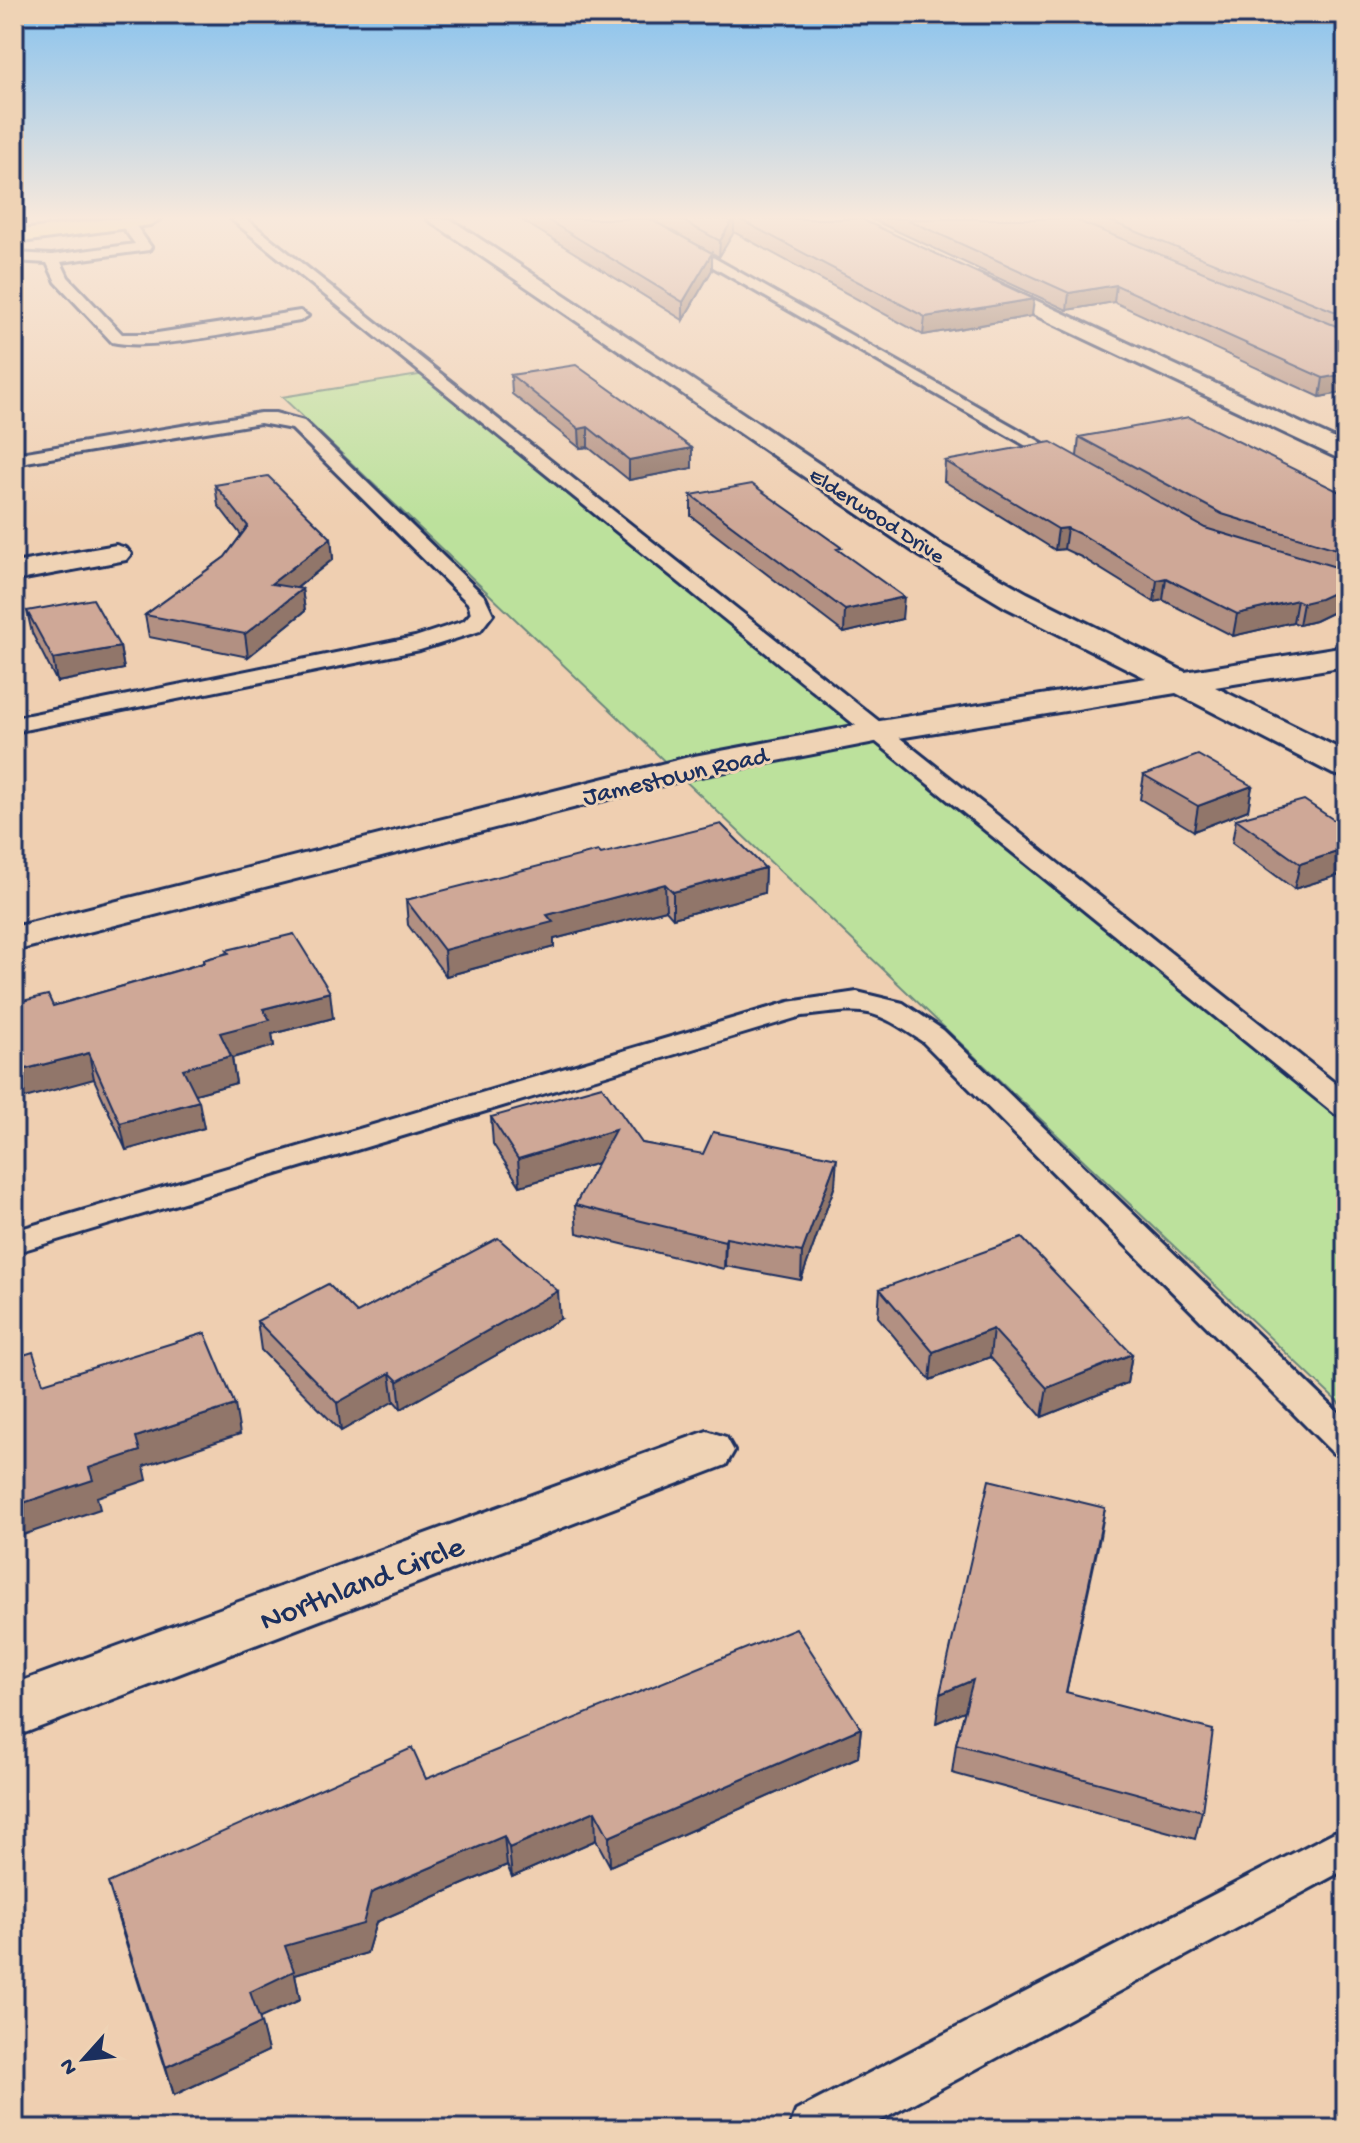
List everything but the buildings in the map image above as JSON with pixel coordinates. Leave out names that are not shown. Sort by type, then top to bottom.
[{"type":"street","name":"Elderwood Drive","points":[[586,319],[930,550],[1016,600],[1346,766]]},
{"type":"street","points":[[1062,319],[1346,454]]},
{"type":"street","points":[[14,572],[116,554]]},
{"type":"street","name":"Jamestown Road","points":[[14,939],[689,768],[880,731],[1346,656]]},
{"type":"street","name":"Northland Circle","points":[[14,1711],[707,1451]]},
{"type":"lane","points":[[99,319],[118,339],[151,339],[281,319]]},
{"type":"lane","points":[[363,319],[1346,1107]]},
{"type":"lane","points":[[814,319],[1087,473]]},
{"type":"lane","points":[[14,459],[260,418],[288,421],[298,425],[478,601],[482,614],[472,626],[420,643],[14,725]]},
{"type":"lane","points":[[14,1242],[799,1008],[857,1001],[893,1009],[933,1036],[1346,1443]]},
{"type":"lane","points":[[814,2129],[1346,1846]]},
{"type":"green space","points":[[425,374],[1346,1116],[1346,1410],[282,397]]}]
